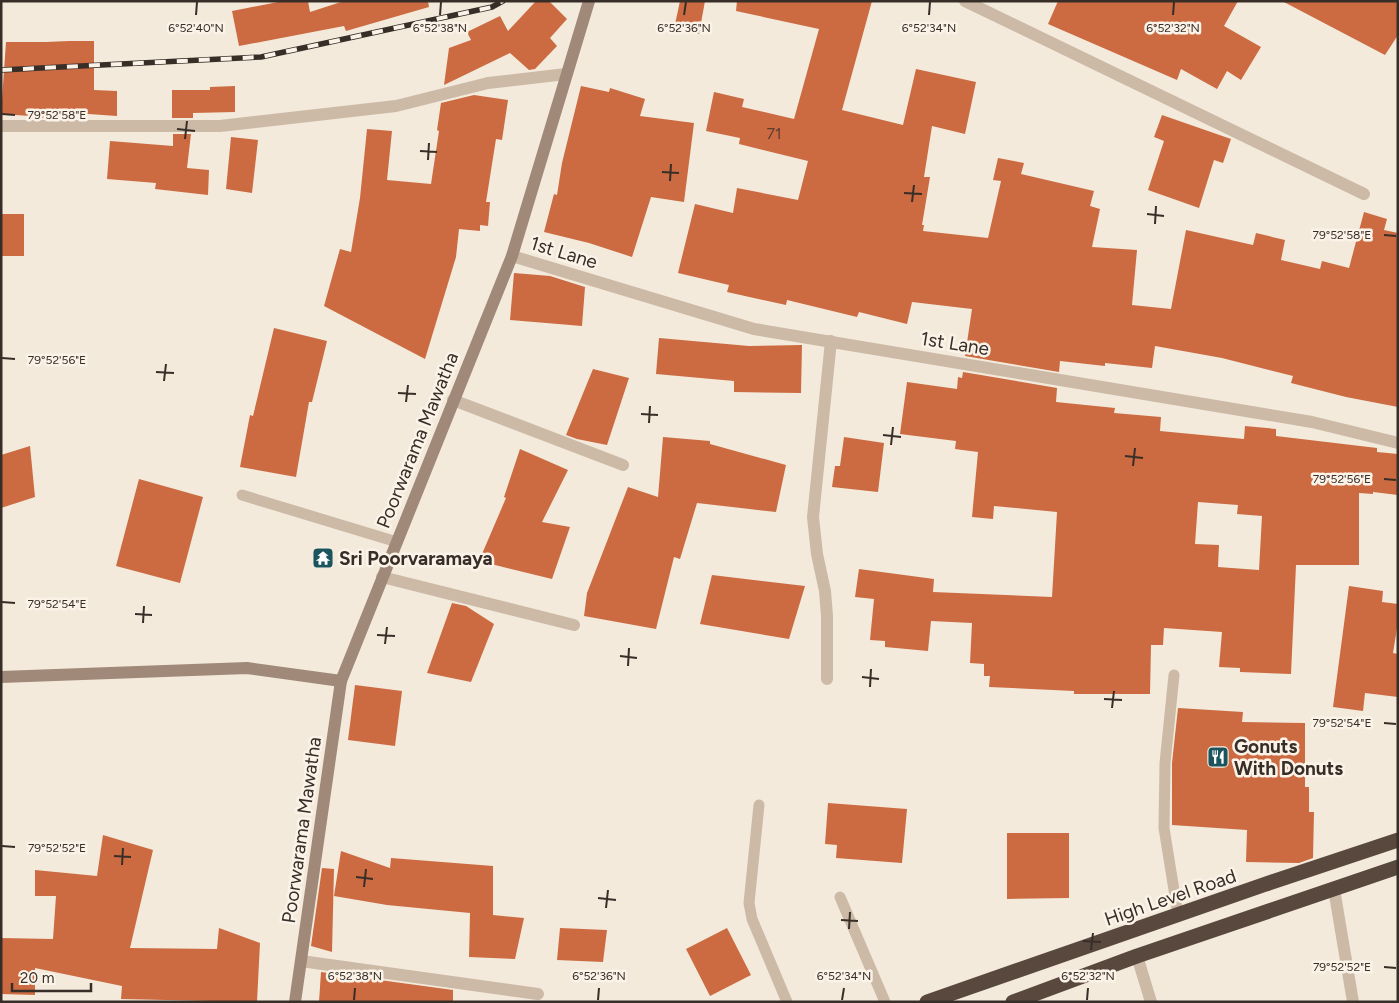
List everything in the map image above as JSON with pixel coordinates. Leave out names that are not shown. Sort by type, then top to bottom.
[{"type":"highway","name":"High Level Road","points":[[928,1002],[1398,840]]},
{"type":"highway","points":[[1013,1002],[1137,956],[1398,867]]},
{"type":"main road","name":"Poorwarama Mawatha","points":[[295,1002],[341,681],[512,256],[566,74],[590,3]]},
{"type":"main road","points":[[1,677],[246,668],[341,681]]},
{"type":"street","points":[[964,1],[1364,194]]},
{"type":"street","points":[[1,126],[220,126],[396,106],[488,83],[566,74]]},
{"type":"street","name":"1st Lane","points":[[512,256],[754,329],[1312,422],[1398,442]]},
{"type":"street","points":[[827,679],[825,590],[816,554],[813,517],[831,342]]},
{"type":"street","points":[[453,400],[623,465]]},
{"type":"street","points":[[382,577],[574,625]]},
{"type":"street","points":[[1334,889],[1352,1002]]},
{"type":"street","points":[[1137,956],[1151,1002]]},
{"type":"street","points":[[301,961],[538,994]]},
{"type":"lane","points":[[242,495],[397,542]]},
{"type":"lane","points":[[1174,675],[1165,763],[1164,828],[1178,915]]},
{"type":"lane","points":[[759,805],[749,903],[752,919],[787,1002]]},
{"type":"lane","points":[[840,897],[885,1002]]},
{"type":"building","points":[[283,1],[308,1],[310,12],[344,1],[428,1],[429,7],[346,31],[344,26],[239,46],[232,11]]},
{"type":"building","points":[[536,1],[549,1],[567,19],[550,38],[557,46],[535,69],[529,70],[510,53],[444,85],[449,48],[471,40],[467,32],[500,16],[508,31]]},
{"type":"building","points":[[680,1],[705,1],[699,34],[674,29]]},
{"type":"building","points":[[737,1],[872,1],[842,110],[903,125],[916,69],[976,82],[965,134],[932,126],[924,177],[930,177],[922,225],[924,225],[923,231],[988,238],[1001,181],[993,180],[998,158],[1024,163],[1021,174],[1094,191],[1090,206],[1100,209],[1092,247],[1137,250],[1132,305],[1171,309],[1186,230],[1253,245],[1256,233],[1285,240],[1281,260],[1320,269],[1322,261],[1349,268],[1364,212],[1387,219],[1384,230],[1398,233],[1398,407],[1346,397],[1291,383],[1293,376],[1222,358],[1155,346],[1152,368],[1105,363],[1105,366],[1060,361],[1059,372],[965,356],[972,309],[912,302],[907,324],[859,312],[857,317],[787,300],[786,305],[727,292],[729,285],[678,273],[695,204],[733,213],[737,188],[798,200],[808,161],[739,144],[740,138],[706,131],[714,92],[744,99],[742,107],[794,119],[819,29],[736,11]]},
{"type":"building","points":[[1058,1],[1238,1],[1224,26],[1261,47],[1241,80],[1227,71],[1217,89],[1181,69],[1177,80],[1048,24]]},
{"type":"building","points":[[1282,1],[1398,1],[1398,35],[1385,55]]},
{"type":"building","points":[[94,41],[94,90],[117,91],[117,116],[60,112],[60,118],[30,118],[30,116],[1,114],[6,42]]},
{"type":"building","points":[[235,86],[235,112],[193,113],[193,118],[172,118],[172,90],[210,90],[210,87]]},
{"type":"building","points":[[581,86],[609,92],[610,88],[645,99],[640,116],[694,123],[684,202],[651,197],[632,257],[589,243],[544,232],[554,194],[557,195],[562,163]]},
{"type":"building","points":[[474,95],[508,100],[502,140],[496,139],[486,202],[490,202],[488,226],[480,225],[480,231],[459,229],[456,257],[425,359],[324,306],[340,249],[351,252],[360,198],[367,129],[392,131],[387,180],[431,184],[441,103]]},
{"type":"building","points":[[1162,115],[1231,139],[1223,163],[1214,160],[1199,208],[1148,190],[1164,141],[1154,137]]},
{"type":"building","points":[[173,134],[191,134],[187,168],[209,170],[208,195],[155,189],[156,183],[107,179],[110,141],[173,146]]},
{"type":"building","points":[[231,137],[258,140],[252,193],[226,189]]},
{"type":"building","points":[[1,214],[24,214],[24,256],[1,256]]},
{"type":"building","points":[[514,273],[550,276],[585,287],[582,326],[510,320]]},
{"type":"building","points":[[274,328],[327,341],[312,402],[309,402],[296,477],[240,467],[250,415],[253,416]]},
{"type":"building","points":[[659,338],[749,346],[802,345],[801,393],[734,392],[734,381],[656,374]]},
{"type":"building","points":[[593,369],[629,378],[607,445],[566,435]]},
{"type":"building","points":[[963,372],[1057,388],[1056,402],[1115,408],[1114,413],[1161,417],[1160,431],[1244,439],[1245,426],[1276,429],[1276,436],[1377,448],[1377,452],[1398,454],[1398,495],[1373,492],[1373,494],[1359,493],[1359,565],[1296,565],[1291,674],[1240,672],[1240,668],[1219,667],[1222,632],[1164,628],[1163,645],[1151,645],[1150,694],[1074,694],[1074,691],[989,687],[990,676],[984,676],[984,664],[970,663],[972,623],[931,621],[928,651],[885,647],[885,641],[870,640],[874,599],[855,597],[859,569],[934,579],[933,592],[1052,597],[1057,512],[994,506],[993,519],[972,517],[978,452],[955,449],[956,441],[900,434],[907,382],[957,389],[958,377],[962,378]],"holes":[[[1198,502],[1238,505],[1237,514],[1262,516],[1259,570],[1218,567],[1219,545],[1195,544]]]},
{"type":"building","points":[[663,437],[710,441],[710,444],[786,465],[776,512],[697,503],[680,559],[674,557],[656,629],[584,616],[587,593],[628,487],[658,497]]},
{"type":"building","points":[[844,437],[884,443],[878,492],[832,487],[835,466],[840,466]]},
{"type":"building","points":[[30,446],[35,497],[1,508],[1,455]]},
{"type":"building","points":[[520,449],[568,470],[542,522],[570,527],[552,579],[479,561],[506,498],[504,497]]},
{"type":"building","points":[[139,479],[203,497],[180,583],[116,566]]},
{"type":"building","points":[[712,575],[805,586],[789,639],[700,624]]},
{"type":"building","points":[[1349,586],[1383,591],[1382,602],[1398,604],[1398,622],[1393,653],[1398,654],[1398,697],[1365,693],[1363,711],[1333,707]]},
{"type":"building","points":[[452,603],[466,606],[494,624],[471,682],[427,673]]},
{"type":"building","points":[[355,685],[402,691],[395,746],[348,740]]},
{"type":"building","points":[[1178,708],[1243,712],[1242,722],[1305,723],[1305,787],[1309,787],[1309,812],[1314,812],[1313,858],[1299,863],[1246,862],[1247,830],[1172,825],[1172,763]]},
{"type":"building","points":[[828,803],[907,809],[902,863],[836,858],[837,845],[825,844]]},
{"type":"building","points":[[1007,833],[1069,833],[1069,898],[1007,899]]},
{"type":"building","points":[[103,835],[153,850],[130,948],[217,949],[219,928],[260,943],[257,1002],[121,999],[122,986],[35,968],[35,995],[1,994],[1,938],[53,939],[56,896],[35,896],[35,870],[97,876]]},
{"type":"building","points":[[341,851],[390,868],[391,858],[493,866],[493,915],[524,918],[515,959],[469,957],[470,913],[387,905],[334,896]]},
{"type":"building","points":[[322,868],[334,869],[332,952],[311,946]]},
{"type":"building","points":[[560,928],[607,930],[603,962],[557,960]]},
{"type":"building","points":[[727,928],[751,975],[710,996],[686,949]]},
{"type":"building","points":[[321,972],[453,990],[453,1002],[319,1002]]},
{"type":"railway","points":[[1,70],[261,57],[492,7],[503,1]]},
{"type":"place","name":"Sri Poorvaramaya","points":[[323,558]]},
{"type":"place","name":"Gonuts With Donuts","points":[[1218,757]]}]
